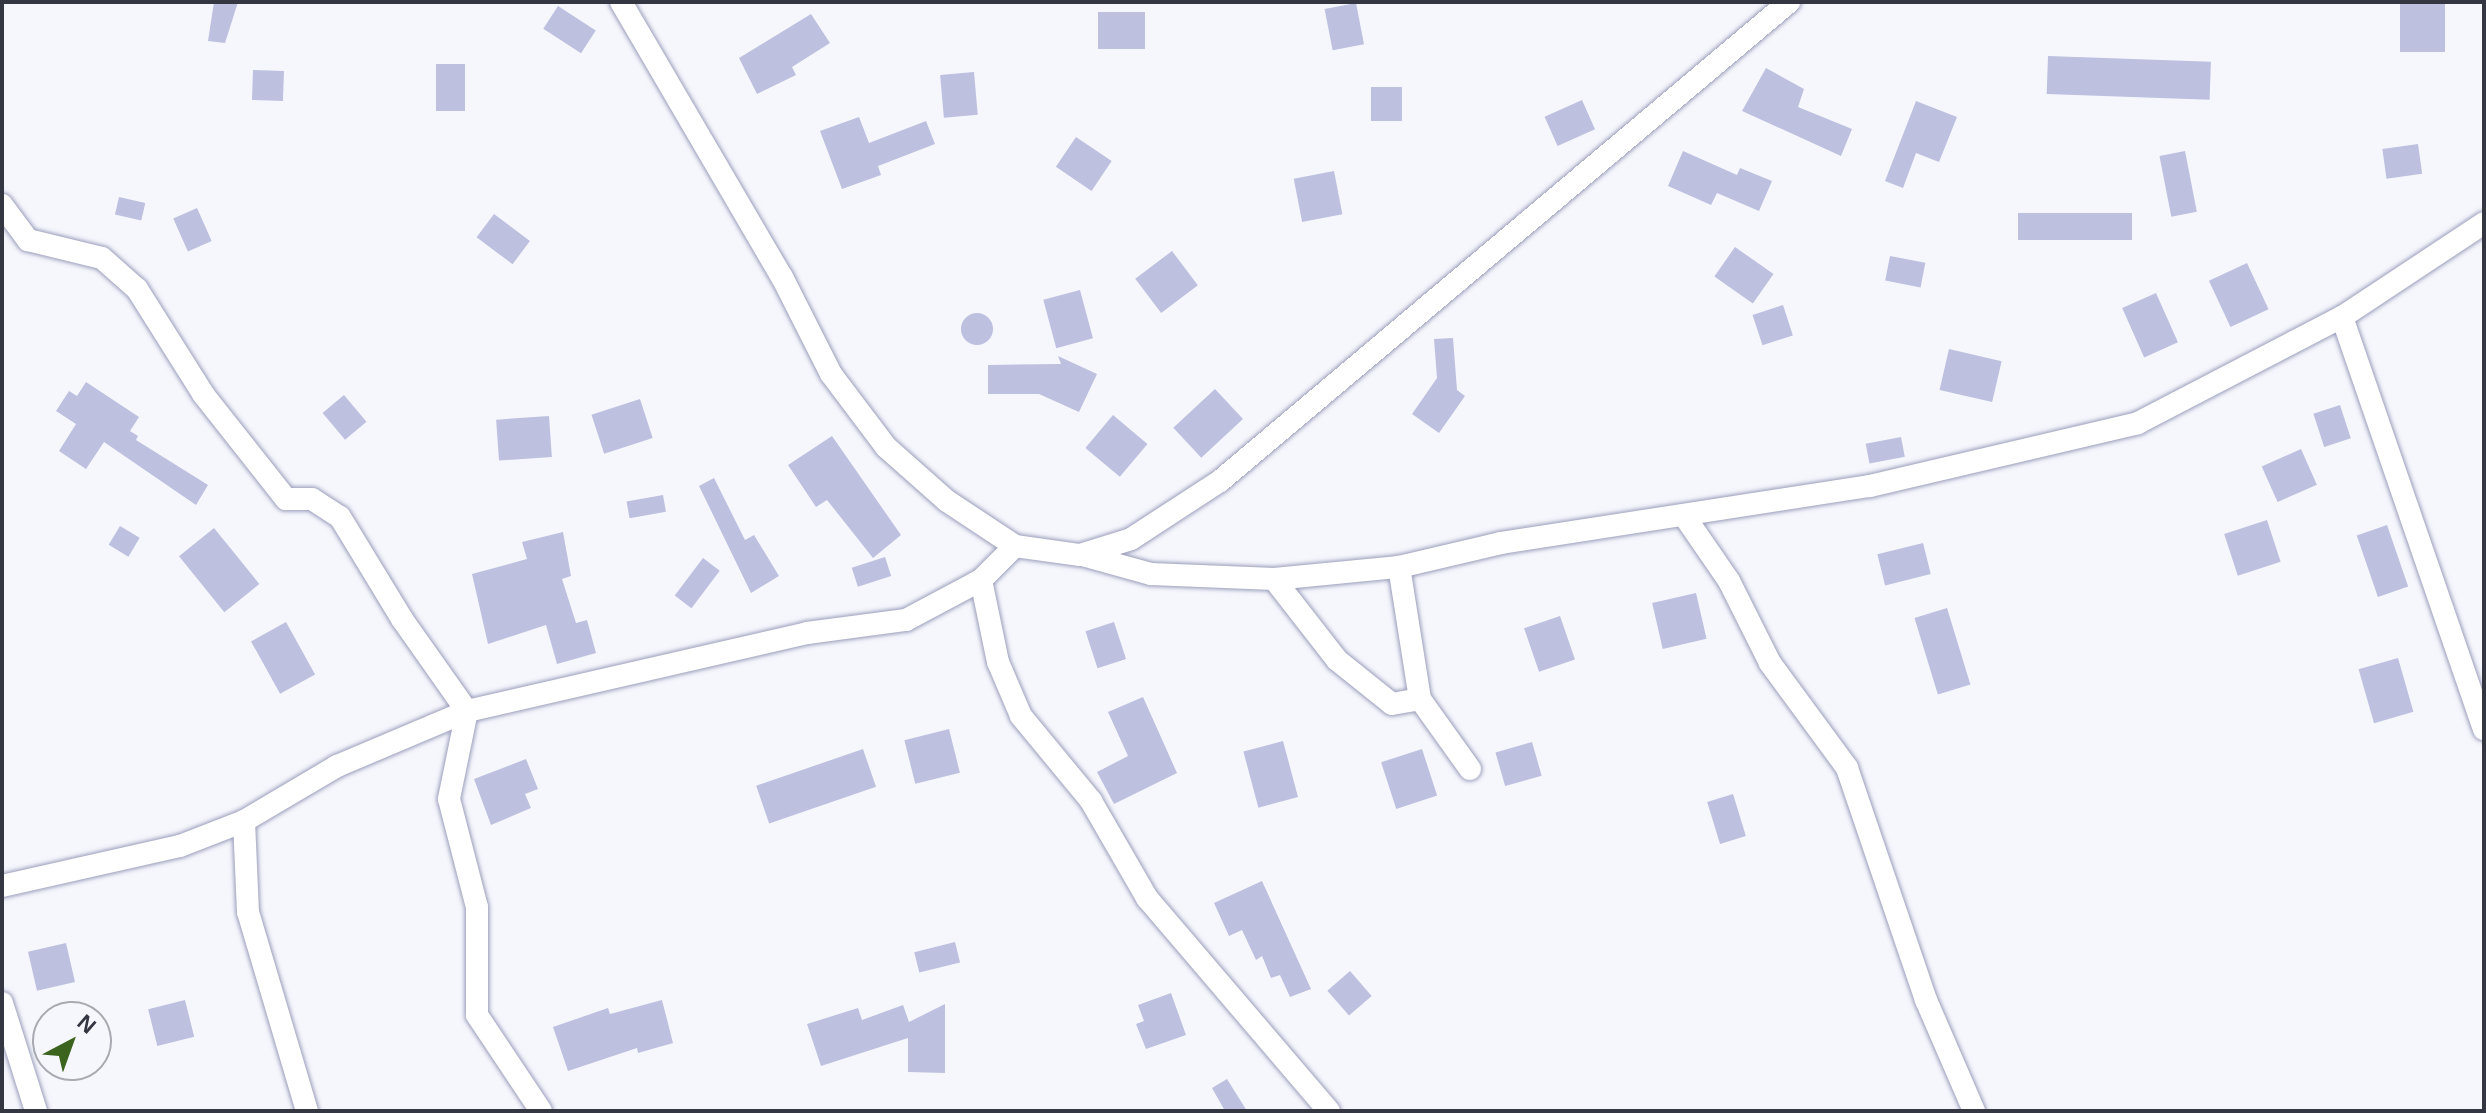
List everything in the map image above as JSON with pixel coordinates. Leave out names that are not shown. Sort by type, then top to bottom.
[{"type":"street","points":[[621,2],[782,277],[831,374],[886,447],[947,501],[1015,546],[1080,555],[1151,574],[1274,579],[1399,567],[1501,543],[1870,486],[2138,423],[2342,317],[2484,223]]},
{"type":"street","points":[[1080,555],[1131,539],[1220,481],[1789,2]]},
{"type":"street","points":[[2,205],[28,240],[102,258],[137,289],[203,394],[286,499],[312,499],[340,517],[402,619],[467,711],[449,799],[477,907],[477,1015],[541,1111]]},
{"type":"street","points":[[2342,317],[2484,729]]},
{"type":"street","points":[[1685,517],[1729,581],[1770,663],[1847,768],[1926,1000],[1974,1111]]},
{"type":"street","points":[[2,886],[180,846],[244,821],[337,766],[467,711],[807,633],[906,620],[981,580],[1015,546]]},
{"type":"street","points":[[1399,567],[1420,699],[1470,769]]},
{"type":"street","points":[[1274,579],[1337,660],[1392,704],[1420,699]]},
{"type":"street","points":[[981,580],[998,662],[1021,716],[1091,801],[1147,898],[1329,1111]]},
{"type":"street","points":[[244,821],[248,912],[307,1111]]},
{"type":"street","points":[[2,1003],[36,1111]]},
{"type":"building","points":[[214,2],[238,2],[225,43],[208,41]]},
{"type":"building","points":[[2400,2],[2445,2],[2445,52],[2400,52]]},
{"type":"building","points":[[1356,3],[1364,44],[1333,50],[1325,9]]},
{"type":"building","points":[[558,6],[596,31],[581,53],[543,29]]},
{"type":"building","points":[[1098,12],[1145,12],[1145,49],[1098,49]]},
{"type":"building","points":[[811,14],[830,43],[792,67],[796,75],[757,94],[739,58]]},
{"type":"building","points":[[2048,56],[2211,62],[2210,100],[2047,94]]},
{"type":"building","points":[[436,64],[465,64],[465,111],[436,111]]},
{"type":"building","points":[[1766,68],[1804,89],[1798,107],[1852,129],[1841,156],[1742,111]]},
{"type":"building","points":[[253,70],[284,71],[283,101],[252,100]]},
{"type":"building","points":[[974,72],[978,115],[944,118],[940,75]]},
{"type":"building","points":[[1371,87],[1402,87],[1402,121],[1371,121]]},
{"type":"building","points":[[1582,100],[1595,129],[1558,146],[1545,117]]},
{"type":"building","points":[[1916,101],[1957,117],[1939,162],[1916,153],[1903,188],[1885,181]]},
{"type":"building","points":[[859,117],[869,143],[926,121],[935,144],[878,166],[881,175],[842,189],[820,131]]},
{"type":"building","points":[[1076,137],[1112,161],[1092,191],[1056,167]]},
{"type":"building","points":[[2418,144],[2422,174],[2387,179],[2382,149]]},
{"type":"building","points":[[1683,151],[1737,175],[1740,168],[1772,181],[1759,211],[1717,193],[1711,205],[1668,186]]},
{"type":"building","points":[[2185,151],[2197,212],[2171,217],[2159,156]]},
{"type":"building","points":[[1334,171],[1342,214],[1302,222],[1294,179]]},
{"type":"building","points":[[119,197],[145,203],[141,221],[115,215]]},
{"type":"building","points":[[197,208],[212,241],[188,251],[173,219]]},
{"type":"building","points":[[2018,213],[2132,213],[2132,240],[2018,240]]},
{"type":"building","points":[[494,214],[530,241],[512,264],[477,237]]},
{"type":"building","points":[[1735,247],[1774,274],[1753,303],[1714,276]]},
{"type":"building","points":[[1172,251],[1198,285],[1161,313],[1135,279]]},
{"type":"building","points":[[1890,256],[1925,263],[1921,287],[1885,281]]},
{"type":"building","points":[[2247,263],[2269,309],[2230,327],[2209,281]]},
{"type":"building","points":[[1080,290],[1093,338],[1056,348],[1043,300]]},
{"type":"building","points":[[2156,293],[2178,342],[2144,357],[2122,308]]},
{"type":"building","points":[[1783,305],[1793,335],[1762,345],[1753,315]]},
{"type":"building","points":[[977,313],[989,317],[993,329],[989,341],[977,345],[965,341],[961,329],[965,317]]},
{"type":"building","points":[[1453,338],[1457,390],[1465,396],[1439,433],[1412,414],[1437,378],[1434,339]]},
{"type":"building","points":[[1949,349],[2002,361],[1992,402],[1940,390]]},
{"type":"building","points":[[1058,356],[1097,374],[1079,412],[1039,394],[988,394],[988,365],[1061,364]]},
{"type":"building","points":[[86,382],[139,417],[130,431],[138,436],[136,440],[208,485],[196,505],[104,442],[86,469],[59,451],[76,424],[56,411],[69,391],[77,396]]},
{"type":"building","points":[[1215,389],[1243,419],[1201,458],[1173,428]]},
{"type":"building","points":[[344,395],[366,422],[345,440],[323,413]]},
{"type":"building","points":[[640,399],[653,438],[604,454],[591,415]]},
{"type":"building","points":[[2340,405],[2351,438],[2324,447],[2313,414]]},
{"type":"building","points":[[1113,415],[1147,444],[1120,477],[1085,448]]},
{"type":"building","points":[[549,416],[552,457],[499,461],[496,420]]},
{"type":"building","points":[[832,436],[901,535],[873,558],[827,500],[816,507],[788,465]]},
{"type":"building","points":[[1901,437],[1905,457],[1869,464],[1866,444]]},
{"type":"building","points":[[2301,449],[2317,485],[2278,502],[2262,466]]},
{"type":"building","points":[[714,478],[745,540],[754,535],[779,576],[751,593],[699,486]]},
{"type":"building","points":[[663,495],[666,512],[630,518],[627,501]]},
{"type":"building","points":[[2267,520],[2281,562],[2238,576],[2224,534]]},
{"type":"building","points":[[2387,525],[2408,586],[2378,597],[2357,535]]},
{"type":"building","points":[[120,526],[140,538],[128,557],[109,545]]},
{"type":"building","points":[[214,528],[259,584],[224,612],[179,556]]},
{"type":"building","points":[[563,532],[571,576],[562,579],[576,623],[587,620],[596,653],[557,664],[546,625],[488,644],[472,574],[527,559],[522,542]]},
{"type":"building","points":[[1923,543],[1931,574],[1885,585],[1877,554]]},
{"type":"building","points":[[885,557],[891,576],[858,587],[852,568]]},
{"type":"building","points":[[703,558],[720,571],[691,608],[675,596]]},
{"type":"building","points":[[1696,593],[1707,639],[1663,649],[1652,603]]},
{"type":"building","points":[[1947,608],[1970,685],[1938,694],[1914,618]]},
{"type":"building","points":[[1560,616],[1575,659],[1539,672],[1524,628]]},
{"type":"building","points":[[286,622],[315,674],[280,694],[251,641]]},
{"type":"building","points":[[1114,622],[1126,659],[1098,668],[1085,631]]},
{"type":"building","points":[[2398,658],[2413,712],[2374,723],[2359,669]]},
{"type":"building","points":[[1143,697],[1177,773],[1114,804],[1097,772],[1128,756],[1108,712]]},
{"type":"building","points":[[949,729],[960,773],[915,784],[904,740]]},
{"type":"building","points":[[1283,741],[1298,797],[1258,808],[1243,752]]},
{"type":"building","points":[[1532,742],[1542,776],[1505,786],[1495,752]]},
{"type":"building","points":[[863,749],[876,787],[769,824],[756,786]]},
{"type":"building","points":[[1422,749],[1437,796],[1396,809],[1381,762]]},
{"type":"building","points":[[526,759],[538,789],[525,794],[531,808],[491,825],[474,779]]},
{"type":"building","points":[[1733,794],[1746,836],[1720,844],[1707,802]]},
{"type":"building","points":[[1262,881],[1311,989],[1290,997],[1280,975],[1271,978],[1262,956],[1256,960],[1242,930],[1229,936],[1214,903]]},
{"type":"building","points":[[955,942],[960,962],[919,973],[914,952]]},
{"type":"building","points":[[66,943],[75,982],[37,991],[28,952]]},
{"type":"building","points":[[1350,971],[1372,996],[1349,1016],[1327,991]]},
{"type":"building","points":[[1171,993],[1186,1035],[1146,1049],[1136,1024],[1144,1021],[1138,1005]]},
{"type":"building","points":[[185,1000],[194,1037],[157,1046],[148,1009]]},
{"type":"building","points":[[662,1000],[673,1043],[638,1053],[637,1048],[568,1071],[553,1027],[608,1008],[610,1014]]},
{"type":"building","points":[[945,1004],[945,1073],[908,1072],[908,1038],[821,1066],[807,1024],[858,1008],[862,1020],[903,1005],[909,1022]]},
{"type":"building","points":[[1227,1079],[1247,1111],[1225,1111],[1212,1088]]}]
